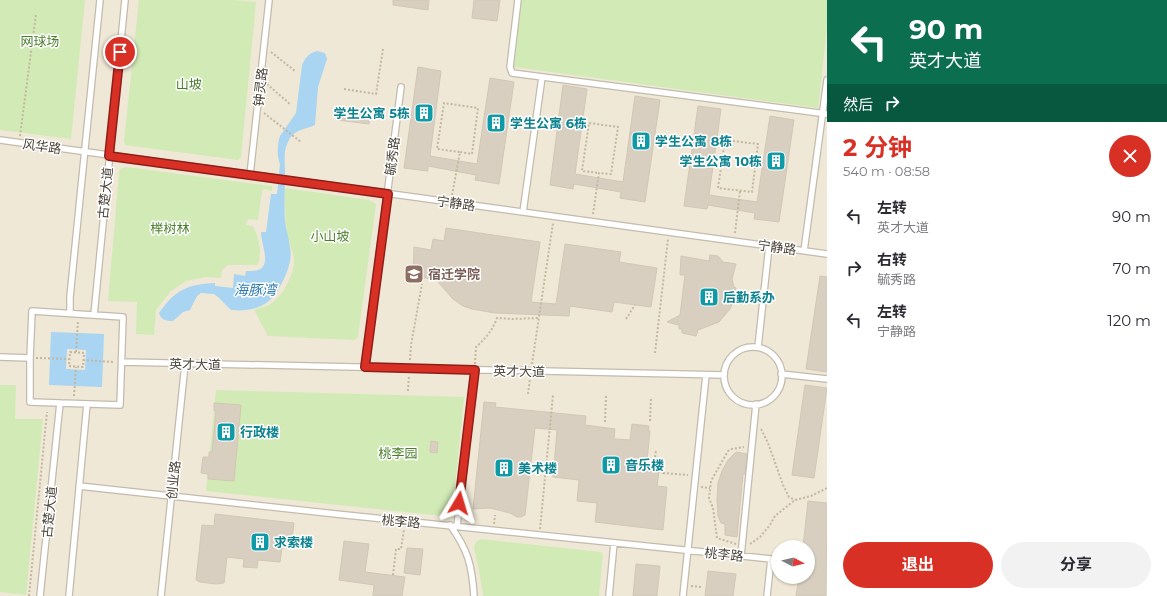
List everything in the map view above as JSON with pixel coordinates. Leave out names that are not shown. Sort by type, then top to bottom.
[{"type":"lane","name":"古楚大道","points":[[70,313],[70,297],[100,0]]},
{"type":"lane","name":"古楚大道","points":[[94,315],[125,0]]},
{"type":"lane","name":"钟灵路","points":[[250,175],[269,0]]},
{"type":"lane","points":[[518,0],[510,67],[512,73],[825,113]]},
{"type":"lane","points":[[523,212],[542,77]]},
{"type":"lane","points":[[804,251],[825,113],[827,80]]},
{"type":"lane","name":"毓秀路","points":[[365,367],[401,87]]},
{"type":"lane","name":"风华路","points":[[0,140],[85,152]]},
{"type":"lane","name":"宁静路","points":[[85,152],[827,254]]},
{"type":"lane","points":[[758,348],[769,246]]},
{"type":"lane","points":[[32,311],[94,315],[123,317],[120,404],[30,402],[32,311]]},
{"type":"lane","points":[[748,347],[767,351],[775,357],[780,366],[781,374],[780,386],[776,394],[761,404],[743,403],[735,399],[725,384],[724,375],[726,365],[731,357],[748,347]]},
{"type":"lane","points":[[0,357],[30,358]]},
{"type":"lane","name":"英才大道","points":[[122,362],[724,375]]},
{"type":"lane","name":"创业路","points":[[161,596],[185,364]]},
{"type":"lane","points":[[457,526],[475,370]]},
{"type":"lane","points":[[781,374],[827,379]]},
{"type":"lane","points":[[683,596],[706,375]]},
{"type":"lane","name":"古楚大道","points":[[40,596],[60,403]]},
{"type":"lane","points":[[69,596],[87,404]]},
{"type":"lane","points":[[740,556],[756,404]]},
{"type":"lane","name":"桃李路","points":[[79,486],[771,559],[767,596]]},
{"type":"lane","points":[[450,525],[460,539],[467,553],[473,579],[474,596]]},
{"type":"lane","points":[[609,596],[614,542]]},
{"type":"path","points":[[20,136],[36,14]]},
{"type":"path","points":[[344,89],[376,94],[383,49]]},
{"type":"path","points":[[271,51],[295,71]]},
{"type":"path","points":[[267,84],[291,105]]},
{"type":"path","points":[[444,103],[478,108],[472,154],[460,152],[437,149],[444,103]]},
{"type":"path","points":[[264,112],[301,142]]},
{"type":"path","points":[[588,123],[618,127],[611,174],[598,173],[582,170],[588,123]]},
{"type":"path","points":[[725,140],[758,144],[752,192],[740,191],[718,188],[725,140]]},
{"type":"path","points":[[451,202],[460,152]]},
{"type":"path","points":[[592,221],[598,173]]},
{"type":"path","points":[[734,237],[740,191]]},
{"type":"path","points":[[528,394],[554,216]]},
{"type":"path","points":[[655,353],[669,232]]},
{"type":"path","points":[[408,392],[411,345],[422,284]]},
{"type":"path","points":[[626,319],[635,305]]},
{"type":"path","points":[[475,370],[476,347],[487,336],[497,318],[539,318]]},
{"type":"path","points":[[76,352],[78,324]]},
{"type":"path","points":[[70,352],[76,352],[84,353],[83,367],[69,366],[70,352]]},
{"type":"path","points":[[37,358],[69,359]]},
{"type":"path","points":[[84,360],[110,362]]},
{"type":"path","points":[[74,396],[76,367]]},
{"type":"path","points":[[539,535],[553,395]]},
{"type":"path","points":[[605,422],[606,396]]},
{"type":"path","points":[[650,421],[651,397]]},
{"type":"path","points":[[29,596],[47,412]]},
{"type":"path","points":[[754,422],[763,431],[789,497],[795,500]]},
{"type":"path","points":[[654,465],[656,450]]},
{"type":"path","points":[[646,464],[663,466],[663,473],[696,476]]},
{"type":"path","points":[[393,575],[396,549],[401,549],[405,521]]},
{"type":"path","points":[[684,585],[702,587]]},
{"type":"shaded area","name":"宿迁学院","points":[[0,0],[827,0],[827,596],[0,596]]},
{"type":"green space","name":"网球场","points":[[0,0],[85,0],[71,139],[0,130]]},
{"type":"green space","name":"山坡","points":[[139,0],[233,0],[256,2],[241,157],[238,160],[125,145],[124,141]]},
{"type":"green space","points":[[522,0],[827,0],[827,28],[818,108],[514,67]]},
{"type":"green space","name":"榉树林","points":[[126,167],[272,186],[272,191],[264,189],[262,191],[258,220],[248,219],[246,225],[252,226],[257,234],[260,256],[257,265],[228,265],[222,270],[221,278],[205,277],[186,281],[171,291],[156,310],[154,335],[136,334],[137,302],[108,301],[119,173],[120,169]]},
{"type":"green space","name":"小山坡","points":[[285,188],[369,200],[376,204],[358,337],[355,340],[268,336],[254,310],[269,305],[279,297],[293,270],[293,252],[286,228]]},
{"type":"green space","points":[[0,385],[16,385],[15,419],[43,419],[26,595],[0,592]]},
{"type":"green space","name":"桃李园","points":[[216,390],[464,397],[452,517],[206,491]]},
{"type":"green space","points":[[481,539],[601,552],[603,554],[599,596],[483,596],[474,547],[476,542]]},
{"type":"water","name":"海豚湾","points":[[317,51],[325,53],[327,59],[318,87],[315,125],[296,132],[290,138],[285,149],[285,224],[291,253],[286,275],[278,290],[269,301],[263,305],[258,308],[245,310],[231,310],[214,294],[201,293],[197,296],[190,310],[183,312],[173,321],[164,320],[159,313],[171,299],[183,290],[197,285],[215,283],[215,286],[233,288],[234,274],[245,276],[246,271],[256,271],[264,264],[265,258],[261,232],[266,232],[271,194],[277,194],[280,164],[278,154],[279,139],[296,113],[302,65],[304,60],[312,53]]},
{"type":"water","points":[[51,332],[104,334],[102,387],[49,385]],"holes":[[[67,349],[86,350],[85,370],[66,369]]]},
{"type":"building","points":[[393,0],[429,0],[428,10],[393,5]]},
{"type":"building","points":[[474,0],[500,0],[497,21],[472,18]]},
{"type":"building","points":[[418,67],[441,71],[430,156],[477,164],[490,78],[514,82],[499,184],[475,180],[476,175],[428,166],[428,171],[404,168]]},
{"type":"building","points":[[563,85],[587,89],[575,174],[623,182],[635,96],[660,100],[645,202],[620,198],[621,192],[574,184],[573,189],[550,185]]},
{"type":"building","points":[[698,106],[721,109],[709,195],[757,202],[770,116],[794,120],[779,222],[754,219],[755,213],[708,205],[707,209],[684,206]]},
{"type":"building","points":[[338,108],[370,113],[369,124],[337,120]]},
{"type":"building","points":[[446,228],[540,242],[531,302],[556,304],[565,244],[621,252],[619,262],[657,268],[651,307],[614,302],[612,312],[570,306],[569,316],[495,313],[463,306],[453,299],[437,279],[413,277],[414,247],[431,250],[433,239],[444,241]]},
{"type":"building","name":"后勤系办","points":[[710,255],[718,256],[723,262],[736,264],[732,279],[734,287],[736,288],[734,300],[730,309],[719,322],[698,330],[696,336],[682,333],[682,329],[679,329],[679,325],[667,322],[680,315],[685,275],[680,275],[681,256],[709,261]]},
{"type":"building","points":[[820,276],[827,277],[827,372],[806,369]]},
{"type":"building","points":[[805,385],[827,388],[814,478],[792,475]]},
{"type":"building","points":[[484,402],[496,403],[495,407],[586,416],[585,425],[615,429],[614,439],[630,440],[632,424],[649,426],[648,431],[650,431],[646,471],[659,472],[657,486],[667,487],[663,530],[595,522],[597,503],[577,501],[579,480],[553,477],[557,430],[535,428],[525,515],[517,517],[510,513],[490,508],[473,509]]},
{"type":"building","name":"行政楼","points":[[214,403],[241,405],[234,481],[208,479],[208,474],[201,473],[203,457],[209,457],[209,452],[212,452],[216,411],[214,411]]},
{"type":"building","points":[[431,441],[438,442],[437,453],[430,452]]},
{"type":"building","points":[[736,452],[747,454],[745,474],[743,474],[737,537],[725,535],[725,524],[721,523],[718,516],[717,500],[718,483],[722,471],[728,460]]},
{"type":"building","points":[[808,501],[827,503],[826,596],[796,596],[798,584],[815,584],[815,540],[804,540]]},
{"type":"building","points":[[215,514],[294,523],[291,548],[282,548],[280,562],[258,560],[257,568],[243,567],[244,559],[227,557],[224,583],[216,584],[200,582],[196,580],[202,525],[214,526]]},
{"type":"building","points":[[344,541],[369,544],[365,572],[405,577],[402,596],[373,596],[374,585],[339,580]]},
{"type":"building","points":[[407,548],[423,549],[420,575],[404,573]]},
{"type":"building","points":[[636,564],[660,566],[657,596],[633,596]]},
{"type":"building","points":[[708,571],[736,574],[733,596],[705,596]]},
{"type":"place","name":"学生公寓 5栋","points":[[424,113]]},
{"type":"place","name":"学生公寓 6栋","points":[[496,123]]},
{"type":"place","name":"学生公寓 8栋","points":[[641,141]]},
{"type":"place","name":"学生公寓 10栋","points":[[776,161]]},
{"type":"place","name":"宿迁学院","points":[[414,274]]},
{"type":"place","name":"后勤系办","points":[[709,297]]},
{"type":"place","name":"行政楼","points":[[226,432]]},
{"type":"place","name":"音乐楼","points":[[611,465]]},
{"type":"place","name":"美术楼","points":[[504,468]]},
{"type":"place","name":"求索楼","points":[[260,542]]},
{"type":"route","points":[[120,52],[109,156],[388,194],[365,367],[475,370],[459,503]]}]
